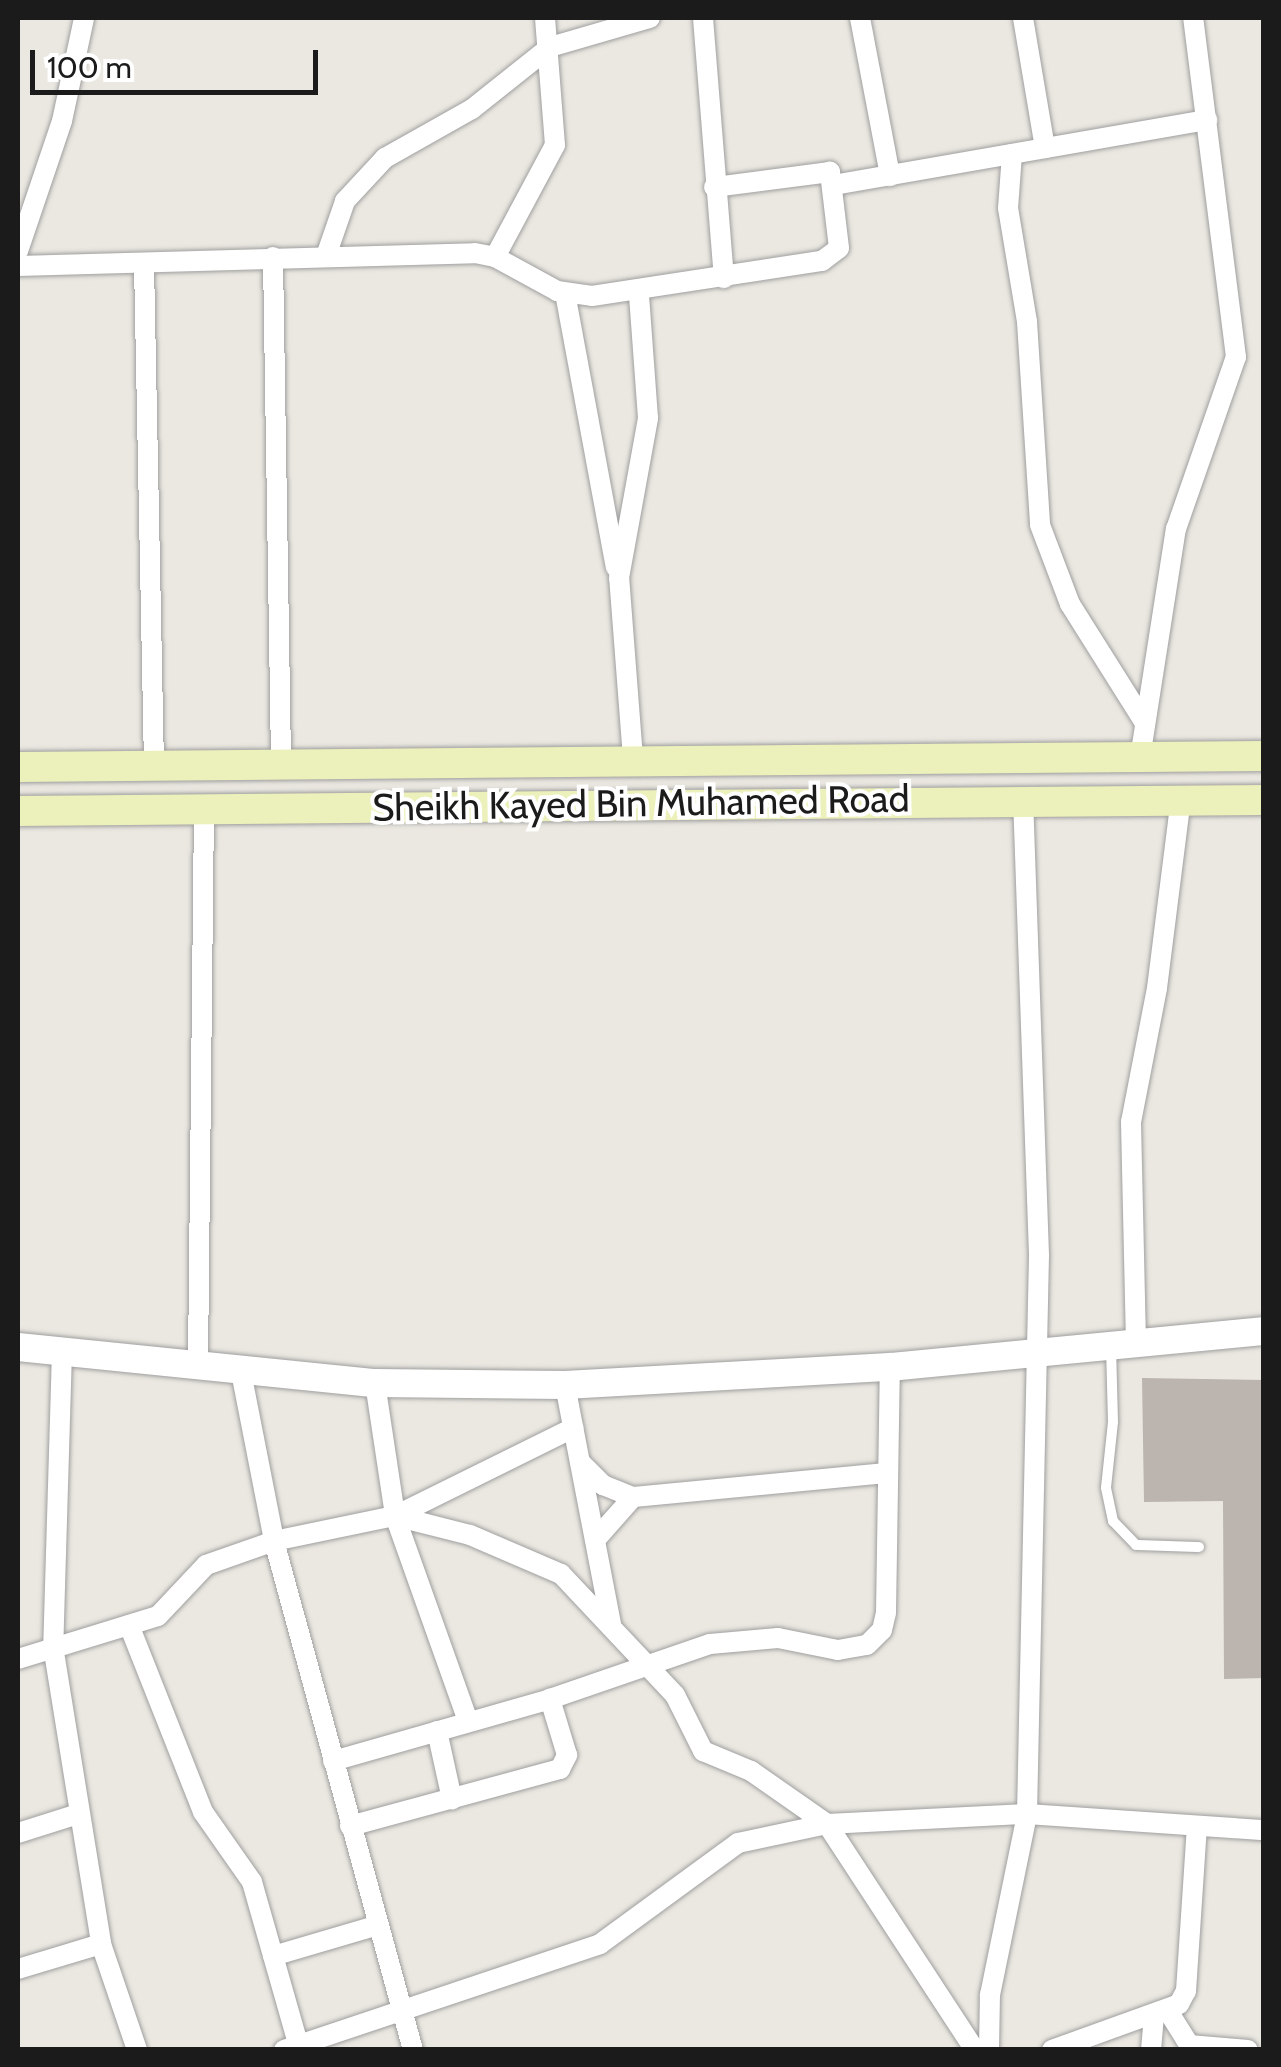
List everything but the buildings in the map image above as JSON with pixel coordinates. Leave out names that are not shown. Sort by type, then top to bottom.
[{"type":"main road","name":"Sheikh Kayed Bin Muhamed Road","points":[[18,768],[633,758],[1264,756]]},
{"type":"main road","points":[[48,768],[51,811]]},
{"type":"main road","name":"Sheikh Kayed Bin Muhamed Road","points":[[18,811],[1181,797],[1264,800]]},
{"type":"street","points":[[18,251],[62,121],[84,18]]},
{"type":"street","points":[[495,257],[555,145],[550,47],[544,18]]},
{"type":"street","points":[[326,256],[345,201],[363,177],[472,109],[550,47],[650,18]]},
{"type":"street","points":[[703,18],[724,278]]},
{"type":"street","points":[[860,18],[890,176]]},
{"type":"street","points":[[1023,18],[1046,148]]},
{"type":"street","points":[[1140,758],[1176,529],[1236,357],[1193,18]]},
{"type":"street","points":[[834,185],[1208,120]]},
{"type":"street","points":[[1012,154],[1008,208],[1027,322],[1040,525],[1070,604],[1145,723]]},
{"type":"street","points":[[18,266],[326,256],[495,257],[566,293],[638,294],[831,255],[841,239],[830,172],[818,169],[714,187]]},
{"type":"street","points":[[273,257],[281,764]]},
{"type":"street","points":[[144,263],[154,766]]},
{"type":"street","points":[[566,293],[618,578],[633,758]]},
{"type":"street","points":[[618,578],[648,418],[638,294]]},
{"type":"street","points":[[1123,1344],[1130,1122],[1157,988],[1181,797]]},
{"type":"street","points":[[989,2050],[990,1995],[1026,1814],[1039,1255],[1023,799]]},
{"type":"street","points":[[198,1362],[204,808]]},
{"type":"street","points":[[18,1347],[198,1362],[375,1383],[565,1385],[890,1366],[1264,1331]]},
{"type":"street","points":[[62,1350],[52,1646],[101,1944],[137,2050]]},
{"type":"street","points":[[333,1761],[550,1699],[646,1660],[746,1639],[800,1640],[848,1650],[867,1645],[882,1630],[886,1613],[890,1366]]},
{"type":"street","points":[[240,1367],[274,1541],[413,2050]]},
{"type":"street","points":[[375,1383],[395,1516],[468,1721]]},
{"type":"street","points":[[565,1385],[611,1628]]},
{"type":"street","points":[[18,1658],[158,1616],[206,1564],[274,1541],[395,1516],[574,1428]]},
{"type":"street","points":[[580,1462],[603,1485],[632,1497],[887,1472]]},
{"type":"street","points":[[595,1540],[632,1497]]},
{"type":"street","points":[[395,1516],[551,1565],[646,1660],[675,1695],[703,1751],[751,1771],[828,1824],[975,2050]]},
{"type":"street","points":[[130,1625],[203,1812],[252,1882],[294,2048],[404,2015],[600,1944],[738,1844],[828,1824],[1026,1814],[1264,1830]]},
{"type":"street","points":[[350,1826],[565,1765],[550,1699]]},
{"type":"street","points":[[437,1731],[452,1799]]},
{"type":"street","points":[[18,1832],[78,1814]]},
{"type":"street","points":[[1052,2050],[1161,2013],[1186,1991],[1198,1826]]},
{"type":"street","points":[[273,1956],[378,1925]]},
{"type":"street","points":[[18,1968],[101,1944]]},
{"type":"street","points":[[1152,2050],[1161,2013]]},
{"type":"street","points":[[1161,2013],[1189,2044],[1248,2050]]},
{"type":"lane","points":[[1123,1344],[1106,1488],[1114,1521],[1136,1545],[1199,1547]]}]
